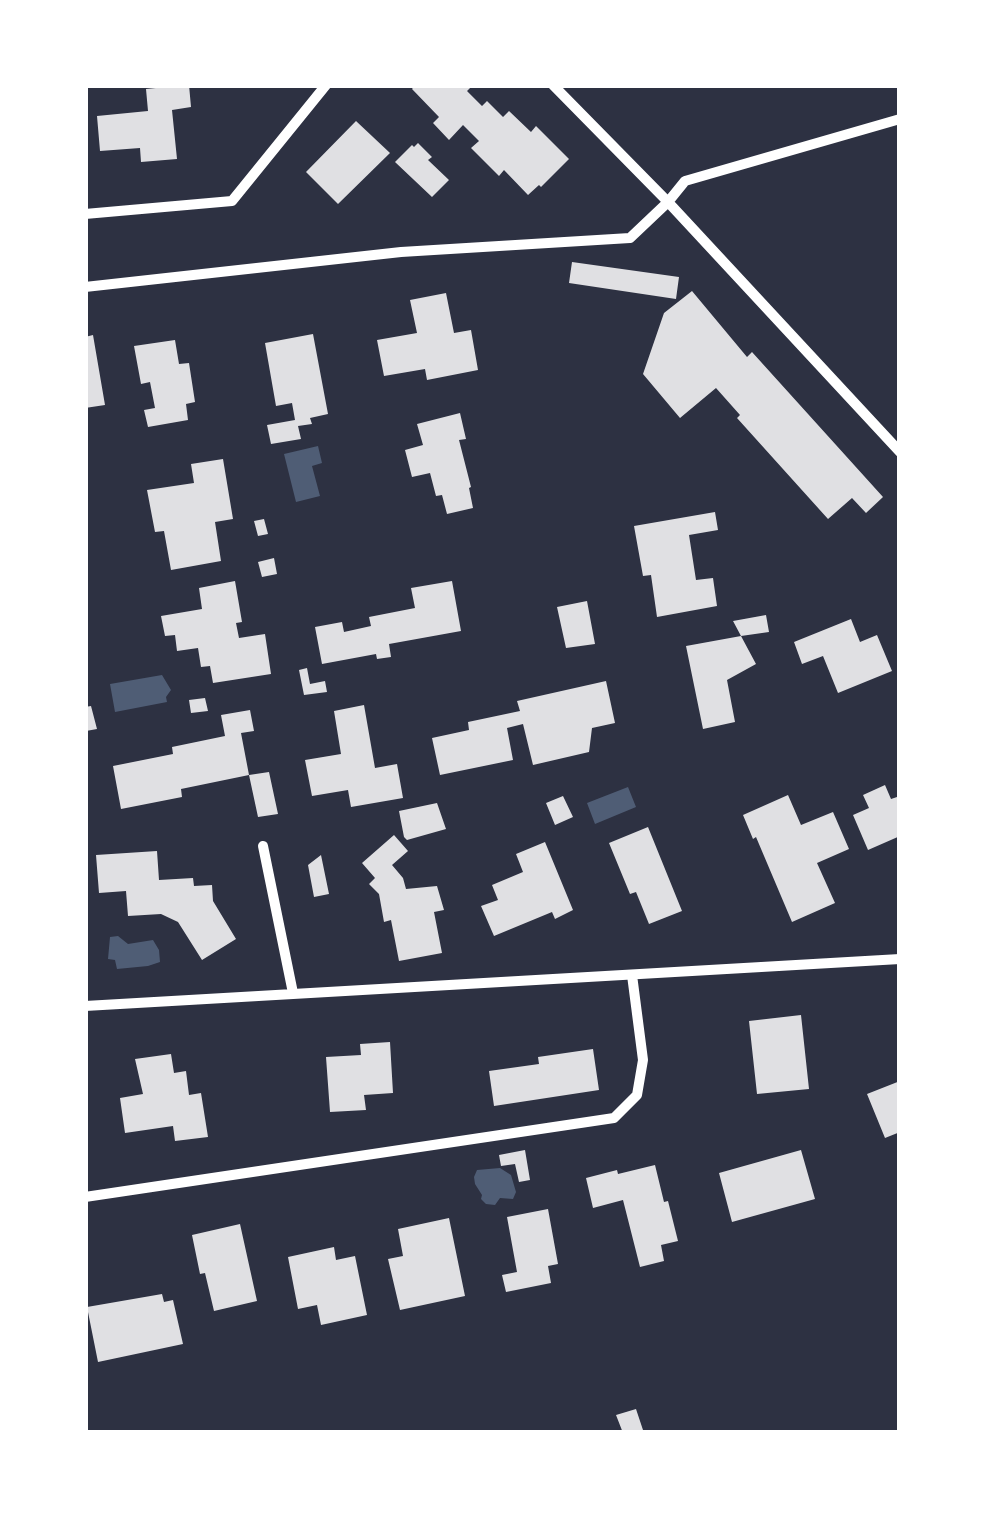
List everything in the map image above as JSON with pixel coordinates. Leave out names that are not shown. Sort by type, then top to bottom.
[{"type":"street","points":[[85,214],[232,201],[326,85]]},
{"type":"street","points":[[554,85],[900,452]]},
{"type":"street","points":[[85,287],[401,252],[630,238],[685,181],[900,120]]},
{"type":"street","points":[[264,846],[293,993]]},
{"type":"street","points":[[85,1006],[900,959]]},
{"type":"street","points":[[85,1197],[614,1118],[637,1095],[644,1060],[632,975]]},
{"type":"water","points":[[318,446],[322,463],[312,466],[320,496],[296,502],[284,454]]},
{"type":"water","points":[[162,675],[171,690],[167,702],[115,712],[110,684]]},
{"type":"water","points":[[628,787],[636,807],[595,824],[587,803]]},
{"type":"water","points":[[118,936],[128,944],[153,940],[160,962],[117,969],[115,960],[108,959],[110,937]]},
{"type":"water","points":[[500,1168],[511,1175],[516,1192],[513,1199],[500,1198],[495,1205],[486,1204],[474,1177],[477,1170]]},
{"type":"building","points":[[189,85],[191,107],[172,110],[177,159],[141,162],[140,148],[100,151],[97,116],[148,111],[146,89]]},
{"type":"building","points":[[415,85],[473,85],[467,91],[482,106],[487,101],[503,117],[509,111],[531,132],[536,126],[569,159],[528,195],[504,170],[499,176],[471,148],[479,141],[463,125],[449,140],[433,123],[439,117],[412,89]]},
{"type":"building","points":[[356,121],[390,153],[338,204],[306,172]]},
{"type":"building","points":[[418,143],[432,157],[428,160],[449,180],[432,197],[395,162]]},
{"type":"building","points":[[572,262],[679,277],[676,299],[569,283]]},
{"type":"building","points":[[692,291],[747,357],[752,352],[883,497],[866,513],[852,498],[828,519],[737,418],[740,415],[716,388],[680,418],[643,374],[664,313]]},
{"type":"building","points":[[446,293],[454,333],[471,330],[478,370],[427,380],[425,369],[384,376],[377,340],[417,333],[410,300]]},
{"type":"building","points":[[313,334],[328,414],[310,418],[312,424],[298,426],[301,439],[271,444],[267,425],[295,420],[292,403],[276,406],[265,343]]},
{"type":"building","points":[[93,335],[105,405],[85,408],[85,337]]},
{"type":"building","points":[[175,340],[179,364],[189,363],[195,402],[186,404],[188,420],[148,427],[144,410],[155,408],[150,382],[141,384],[134,346]]},
{"type":"building","points":[[460,413],[466,439],[459,440],[473,508],[447,514],[442,495],[436,496],[430,473],[412,477],[405,450],[423,445],[417,424]]},
{"type":"building","points":[[223,459],[233,519],[215,522],[221,561],[171,570],[164,531],[155,532],[147,490],[194,483],[191,464]]},
{"type":"building","points":[[715,512],[718,530],[689,535],[696,580],[713,578],[717,606],[657,617],[651,575],[643,576],[634,526]]},
{"type":"building","points":[[264,519],[268,534],[258,536],[254,521]]},
{"type":"building","points":[[274,558],[277,574],[262,577],[258,562]]},
{"type":"building","points":[[235,581],[242,622],[236,623],[239,638],[265,634],[271,674],[213,683],[210,666],[201,667],[198,648],[177,651],[175,635],[165,636],[161,616],[202,609],[199,588]]},
{"type":"building","points":[[452,581],[461,631],[389,644],[391,657],[377,659],[376,654],[322,664],[315,627],[342,622],[344,632],[371,626],[369,617],[415,608],[411,588]]},
{"type":"building","points":[[587,601],[595,644],[566,648],[557,607]]},
{"type":"building","points":[[766,615],[769,632],[741,636],[733,621]]},
{"type":"building","points":[[851,619],[860,642],[877,635],[892,671],[838,693],[823,656],[802,664],[794,642]]},
{"type":"building","points":[[741,636],[756,664],[727,680],[735,722],[703,729],[686,646]]},
{"type":"building","points":[[307,668],[310,684],[325,681],[327,692],[304,695],[299,670]]},
{"type":"building","points":[[606,681],[615,723],[592,728],[589,752],[533,765],[523,724],[507,728],[513,760],[440,775],[432,738],[469,730],[468,722],[520,711],[517,701]]},
{"type":"building","points":[[205,698],[208,711],[191,713],[189,700]]},
{"type":"building","points":[[364,705],[375,768],[397,764],[403,798],[351,807],[348,790],[312,796],[305,760],[341,754],[334,711]]},
{"type":"building","points":[[91,706],[97,729],[86,731],[85,707]]},
{"type":"building","points":[[250,710],[254,731],[241,733],[249,775],[181,789],[182,797],[121,809],[113,766],[173,754],[172,747],[225,736],[221,715]]},
{"type":"building","points":[[269,772],[278,814],[258,817],[249,775]]},
{"type":"building","points":[[885,785],[891,799],[900,796],[900,836],[868,850],[853,815],[869,808],[863,795]]},
{"type":"building","points":[[788,795],[801,825],[833,812],[849,849],[817,863],[835,903],[792,922],[743,815]]},
{"type":"building","points":[[563,796],[573,817],[555,825],[546,803]]},
{"type":"building","points":[[437,803],[446,829],[407,840],[399,811]]},
{"type":"building","points":[[648,827],[682,911],[649,924],[636,892],[630,894],[609,843]]},
{"type":"building","points":[[394,835],[408,851],[392,865],[406,889],[437,886],[444,910],[434,912],[442,953],[399,961],[391,920],[384,922],[379,894],[369,884],[375,878],[362,863]]},
{"type":"building","points":[[545,842],[573,910],[555,919],[552,912],[494,936],[481,906],[498,900],[492,885],[523,872],[516,854]]},
{"type":"building","points":[[157,851],[159,880],[193,878],[194,886],[212,885],[213,901],[236,939],[202,960],[178,922],[161,914],[128,916],[126,891],[99,893],[96,855]]},
{"type":"building","points":[[321,855],[329,894],[314,897],[308,865]]},
{"type":"building","points":[[801,1015],[809,1089],[757,1094],[749,1021]]},
{"type":"building","points":[[390,1042],[393,1093],[364,1095],[366,1110],[330,1112],[326,1057],[361,1055],[360,1044]]},
{"type":"building","points":[[593,1049],[599,1090],[494,1106],[489,1071],[539,1064],[538,1057]]},
{"type":"building","points":[[171,1054],[174,1073],[186,1071],[189,1095],[201,1093],[208,1137],[175,1141],[173,1126],[125,1133],[120,1098],[143,1094],[135,1059]]},
{"type":"building","points":[[900,1081],[900,1132],[885,1138],[867,1094]]},
{"type":"building","points":[[525,1150],[530,1180],[519,1182],[515,1164],[501,1166],[499,1155]]},
{"type":"building","points":[[801,1150],[815,1199],[732,1222],[719,1173]]},
{"type":"building","points":[[655,1165],[678,1241],[661,1245],[664,1261],[640,1267],[623,1200],[593,1208],[586,1178]]},
{"type":"building","points":[[548,1209],[558,1264],[548,1266],[551,1283],[506,1292],[502,1275],[517,1272],[507,1217]]},
{"type":"building","points":[[449,1218],[465,1296],[400,1310],[388,1259],[403,1256],[398,1229]]},
{"type":"building","points":[[240,1224],[257,1301],[214,1311],[205,1273],[200,1274],[192,1235]]},
{"type":"building","points":[[334,1247],[336,1260],[355,1256],[367,1315],[321,1325],[317,1305],[298,1309],[288,1257]]},
{"type":"building","points":[[162,1294],[164,1302],[173,1300],[183,1344],[98,1362],[87,1307]]},
{"type":"building","points":[[636,1409],[644,1433],[623,1433],[616,1415]]}]
